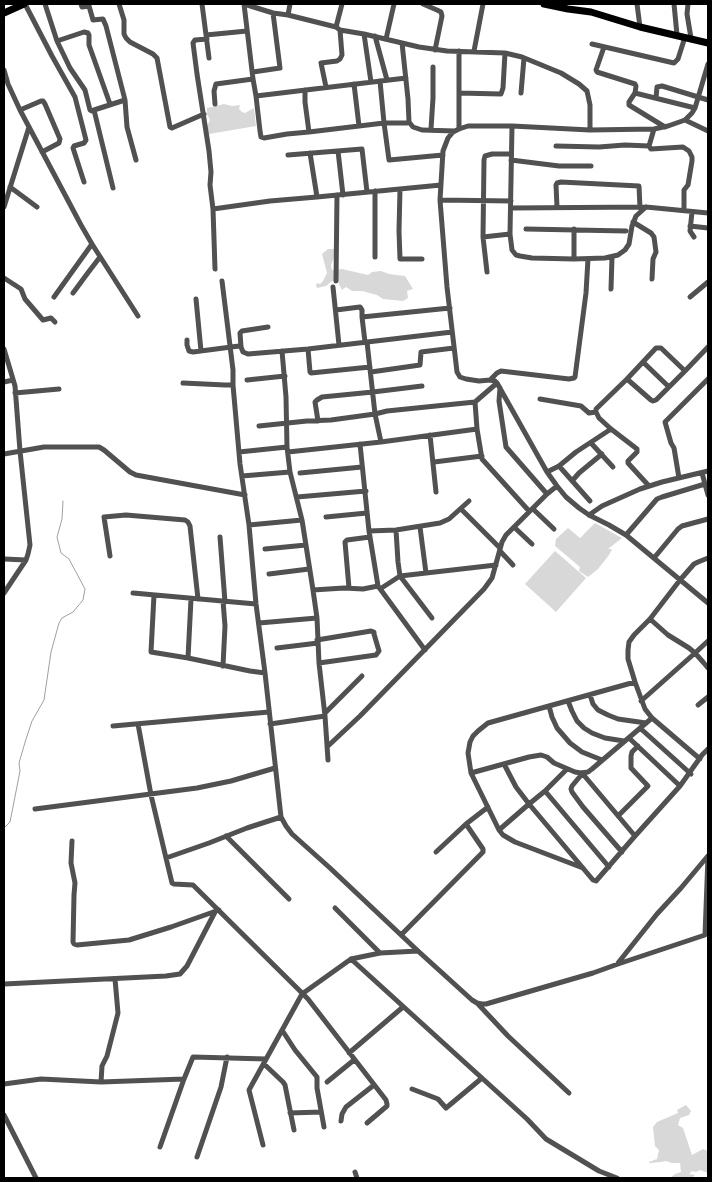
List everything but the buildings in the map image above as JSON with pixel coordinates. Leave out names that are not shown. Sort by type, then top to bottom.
[{"type":"highway","points":[[4,12],[24,4]]},
{"type":"highway","points":[[544,4],[568,9],[590,8],[640,27],[708,42]]},
{"type":"street","points":[[24,4],[75,96],[86,140],[84,143],[73,148],[84,182]]},
{"type":"street","points":[[45,4],[57,41],[70,68],[85,90],[90,110],[92,111],[125,100]]},
{"type":"street","points":[[81,4],[82,7],[89,6],[93,20],[104,20],[125,100],[127,127],[136,160]]},
{"type":"street","points":[[119,4],[124,20],[124,34],[126,38],[154,54],[157,58],[170,127],[172,128],[204,114]]},
{"type":"street","points":[[202,4],[209,58]]},
{"type":"street","points":[[458,130],[422,130],[409,122],[384,123],[261,137],[244,4],[338,29],[435,50],[505,53],[524,58],[561,73],[579,84],[587,92],[590,105],[590,130]]},
{"type":"street","points":[[288,15],[290,4]]},
{"type":"street","points":[[326,87],[321,63],[337,61],[342,55],[338,29],[342,4]]},
{"type":"street","points":[[386,39],[394,4]]},
{"type":"street","points":[[423,4],[441,12],[442,16],[435,50]]},
{"type":"street","points":[[474,51],[483,4]]},
{"type":"street","points":[[637,4],[640,27]]},
{"type":"street","points":[[592,44],[674,63],[678,59],[684,37],[688,6],[674,6],[684,37]]},
{"type":"street","points":[[253,72],[280,68],[273,13]]},
{"type":"street","points":[[215,269],[209,151],[193,42],[207,37],[247,30]]},
{"type":"street","points":[[57,41],[84,32],[88,33],[89,46],[110,104]]},
{"type":"street","points":[[364,34],[371,82]]},
{"type":"street","points":[[375,36],[387,80]]},
{"type":"street","points":[[402,43],[409,122]]},
{"type":"street","points":[[604,47],[596,70],[597,72],[633,83],[636,86],[635,93],[629,102],[630,105],[665,127]]},
{"type":"street","points":[[458,130],[459,51]]},
{"type":"street","points":[[459,93],[500,94],[503,88],[505,53]]},
{"type":"street","points":[[521,92],[524,58]]},
{"type":"street","points":[[708,65],[695,108],[689,117],[665,127],[654,129],[590,130],[468,126],[453,132],[448,138],[443,151],[440,200],[452,332],[457,372],[460,377],[474,380],[490,380],[498,385],[557,486],[579,508],[626,535],[708,604]]},
{"type":"street","points":[[431,129],[433,67]]},
{"type":"street","points":[[4,70],[6,86],[92,244],[138,316]]},
{"type":"street","points":[[256,96],[406,78]]},
{"type":"street","points":[[215,104],[214,91],[216,84],[253,79]]},
{"type":"street","points":[[380,81],[389,160],[443,155]]},
{"type":"street","points":[[354,84],[359,126]]},
{"type":"street","points":[[656,98],[657,87],[660,86],[708,100]]},
{"type":"street","points":[[305,90],[309,132]]},
{"type":"street","points":[[635,93],[695,108]]},
{"type":"street","points":[[20,110],[40,101],[43,101],[45,104],[60,140],[59,143],[42,152]]},
{"type":"street","points":[[94,110],[114,188]]},
{"type":"street","points":[[685,120],[708,131]]},
{"type":"street","points":[[512,126],[510,234],[512,250],[516,255],[550,259],[612,257],[622,252],[629,244],[633,222],[643,208]]},
{"type":"street","points":[[4,207],[29,127]]},
{"type":"street","points":[[649,146],[654,129]]},
{"type":"street","points":[[556,146],[599,147],[625,145],[649,146],[654,150],[683,147],[692,157],[688,185],[684,190],[684,210]]},
{"type":"street","points":[[288,155],[362,149],[367,192]]},
{"type":"street","points":[[336,281],[340,195],[338,151]]},
{"type":"street","points":[[310,153],[317,197]]},
{"type":"street","points":[[487,272],[483,237],[485,156],[492,154],[559,166],[591,166]]},
{"type":"street","points":[[557,207],[556,184],[561,182],[639,186],[643,208]]},
{"type":"street","points":[[213,209],[270,201],[441,185]]},
{"type":"street","points":[[10,187],[37,207]]},
{"type":"street","points":[[400,189],[400,258],[422,259]]},
{"type":"street","points":[[375,191],[375,257]]},
{"type":"street","points":[[440,200],[511,201]]},
{"type":"street","points":[[511,208],[643,208],[708,213]]},
{"type":"street","points":[[692,212],[690,226],[694,237]]},
{"type":"street","points":[[633,222],[651,233],[654,237],[656,252],[653,259],[652,279]]},
{"type":"street","points":[[690,226],[708,228]]},
{"type":"street","points":[[526,229],[626,231]]},
{"type":"street","points":[[574,230],[574,259]]},
{"type":"street","points":[[483,237],[510,234]]},
{"type":"street","points":[[54,297],[92,244]]},
{"type":"street","points":[[73,293],[100,257]]},
{"type":"street","points":[[611,289],[612,257]]},
{"type":"street","points":[[490,380],[501,371],[569,379],[576,377],[588,259]]},
{"type":"street","points":[[4,278],[21,289],[25,299],[43,320],[51,318],[55,322]]},
{"type":"street","points":[[222,281],[233,370],[239,452],[249,525],[256,604],[281,817],[292,834],[418,952],[478,1003],[508,1036],[569,1093]]},
{"type":"street","points":[[690,297],[708,282]]},
{"type":"street","points":[[332,287],[339,345]]},
{"type":"street","points":[[196,299],[201,351]]},
{"type":"street","points":[[336,310],[360,307],[362,310],[371,369],[375,414],[381,442]]},
{"type":"street","points":[[362,317],[450,308]]},
{"type":"street","points":[[268,328],[240,332],[243,352],[248,354],[308,349],[452,332]]},
{"type":"street","points":[[187,340],[189,351],[193,352],[241,347]]},
{"type":"street","points":[[596,412],[598,407],[656,348],[659,347],[685,371]]},
{"type":"street","points":[[627,379],[652,401],[656,400],[708,347]]},
{"type":"street","points":[[308,349],[311,373],[420,365],[421,352],[454,348]]},
{"type":"street","points":[[4,349],[15,393],[30,544],[26,560],[4,593]]},
{"type":"street","points":[[282,351],[285,376],[287,449],[290,472],[302,520],[317,618],[328,760]]},
{"type":"street","points":[[643,362],[669,387]]},
{"type":"street","points":[[247,380],[285,376]]},
{"type":"street","points":[[679,478],[674,448],[670,443],[665,422],[708,378]]},
{"type":"street","points":[[4,382],[13,380]]},
{"type":"street","points":[[183,383],[233,385]]},
{"type":"street","points":[[259,426],[312,420],[318,421],[387,411],[475,402],[498,385]]},
{"type":"street","points":[[498,385],[506,447],[547,494]]},
{"type":"street","points":[[318,421],[315,402],[319,398],[422,386]]},
{"type":"street","points":[[15,393],[59,389]]},
{"type":"street","points":[[540,399],[580,406],[589,412],[596,412]]},
{"type":"street","points":[[475,402],[477,429],[484,461],[531,510],[554,529]]},
{"type":"street","points":[[596,412],[599,418],[611,429],[637,449],[637,452],[628,463],[649,486]]},
{"type":"street","points":[[239,452],[381,442],[477,429]]},
{"type":"street","points":[[548,472],[611,429]]},
{"type":"street","points":[[430,435],[436,492]]},
{"type":"street","points":[[591,443],[613,467]]},
{"type":"street","points":[[360,444],[369,534],[379,588],[425,650]]},
{"type":"street","points":[[4,454],[44,447],[99,447],[136,475],[245,495]]},
{"type":"street","points":[[572,481],[602,454]]},
{"type":"street","points":[[434,462],[482,456]]},
{"type":"street","points":[[559,466],[590,501]]},
{"type":"street","points":[[300,473],[362,467]]},
{"type":"street","points":[[242,476],[290,472]]},
{"type":"street","points":[[589,515],[602,506],[649,486],[705,472],[705,484],[708,495]]},
{"type":"street","points":[[626,535],[658,499],[705,484]]},
{"type":"street","points":[[328,746],[350,727],[484,588],[492,578],[502,542],[506,535],[557,486]]},
{"type":"street","points":[[297,497],[366,491]]},
{"type":"street","points":[[349,588],[345,542],[347,540],[369,534],[445,522],[469,501]]},
{"type":"street","points":[[461,508],[512,565]]},
{"type":"street","points":[[326,517],[367,513]]},
{"type":"street","points":[[110,556],[104,517],[126,516],[185,520],[190,526],[198,599]]},
{"type":"street","points":[[654,558],[682,526],[708,519]]},
{"type":"street","points":[[249,525],[302,520]]},
{"type":"street","points":[[420,526],[426,573]]},
{"type":"street","points":[[514,527],[532,544]]},
{"type":"street","points":[[396,530],[400,576],[432,618]]},
{"type":"street","points":[[220,537],[225,626],[222,666]]},
{"type":"street","points":[[265,549],[306,544]]},
{"type":"street","points":[[708,558],[694,564],[634,635],[629,642],[628,659],[641,701],[648,713],[701,757],[708,759]]},
{"type":"street","points":[[4,559],[26,560]]},
{"type":"street","points":[[313,590],[379,588],[400,576],[496,565]]},
{"type":"street","points":[[269,574],[309,568]]},
{"type":"street","points":[[133,593],[256,604]]},
{"type":"street","points":[[154,595],[150,651],[250,672],[265,673]]},
{"type":"street","points":[[188,658],[191,599]]},
{"type":"street","points":[[259,623],[317,618]]},
{"type":"street","points":[[650,618],[668,635],[689,648],[708,668]]},
{"type":"street","points":[[277,648],[370,631],[374,632],[379,652],[376,655],[319,662]]},
{"type":"street","points":[[641,701],[708,641]]},
{"type":"street","points":[[270,724],[325,714],[362,676]]},
{"type":"street","points":[[583,868],[508,838],[499,830],[471,773],[468,753],[470,742],[473,736],[488,723],[635,682]]},
{"type":"street","points":[[590,695],[593,704],[598,710],[608,716],[646,723]]},
{"type":"street","points":[[698,705],[708,697]]},
{"type":"street","points":[[568,701],[577,721],[584,728],[605,738],[627,739],[638,746],[680,786]]},
{"type":"street","points":[[549,706],[557,728],[570,743],[582,752],[602,760]]},
{"type":"street","points":[[112,726],[269,712]]},
{"type":"street","points":[[471,773],[540,756],[547,757],[554,763],[574,772],[588,772],[652,718]]},
{"type":"street","points":[[138,724],[151,795],[172,883],[193,885],[217,911],[308,999],[386,1100],[386,1106],[367,1123]]},
{"type":"street","points":[[640,728],[690,774]]},
{"type":"street","points":[[618,816],[648,786],[631,768],[632,752],[638,746]]},
{"type":"street","points":[[504,764],[516,787],[529,804],[595,882],[680,786],[708,749]]},
{"type":"street","points":[[35,809],[120,797],[151,795],[206,786],[275,768]]},
{"type":"street","points":[[499,830],[545,791],[567,769]]},
{"type":"street","points":[[582,773],[635,836]]},
{"type":"street","points":[[582,773],[572,786],[572,792],[622,852]]},
{"type":"street","points":[[545,791],[609,867]]},
{"type":"street","points":[[436,852],[466,824],[488,807]]},
{"type":"street","points":[[166,858],[281,817]]},
{"type":"street","points":[[401,935],[483,852],[483,849],[466,824]]},
{"type":"street","points":[[226,836],[289,899]]},
{"type":"street","points":[[72,841],[71,863],[75,883],[74,944],[129,940],[217,911]]},
{"type":"street","points":[[478,1003],[486,1004],[593,973],[707,935],[708,856]]},
{"type":"street","points":[[618,964],[708,856]]},
{"type":"street","points":[[335,908],[380,954]]},
{"type":"street","points":[[4,984],[166,976],[182,973],[217,911]]},
{"type":"street","points":[[264,1145],[249,1093],[302,994],[351,959],[380,954],[418,952]]},
{"type":"street","points":[[351,959],[527,1119],[546,1139],[599,1171],[617,1178]]},
{"type":"street","points":[[101,1082],[102,1066],[107,1058],[118,1015],[115,979]]},
{"type":"street","points":[[349,1053],[403,1007]]},
{"type":"street","points":[[282,1030],[316,1077],[324,1127]]},
{"type":"street","points":[[160,1147],[193,1057],[265,1061],[283,1082],[294,1130]]},
{"type":"street","points":[[197,1157],[221,1086],[227,1058]]},
{"type":"street","points":[[327,1082],[354,1060]]},
{"type":"street","points":[[412,1089],[438,1099],[446,1108],[482,1078]]},
{"type":"street","points":[[4,1084],[41,1079],[69,1082],[101,1082],[184,1079]]},
{"type":"street","points":[[341,1121],[346,1107],[374,1084]]},
{"type":"street","points":[[290,1113],[321,1112]]},
{"type":"street","points":[[4,1115],[36,1178]]},
{"type":"street","points":[[355,1172],[357,1178]]},
{"type":"shaded area","points":[[224,104],[240,105],[239,109],[245,113],[254,108],[256,126],[209,134],[207,126],[210,120],[207,108]]},
{"type":"shaded area","points":[[328,249],[336,249],[331,265],[332,270],[342,269],[368,275],[372,272],[381,271],[405,276],[413,289],[407,291],[408,298],[403,301],[383,299],[377,295],[362,291],[352,291],[346,287],[342,290],[337,280],[317,288],[317,283],[320,284],[323,281],[327,273],[322,254]]},
{"type":"shaded area","points":[[595,523],[622,538],[608,549],[612,549],[609,555],[598,569],[588,577],[579,571],[580,567],[555,546],[556,539],[568,528],[580,538]]},
{"type":"shaded area","points":[[555,551],[586,578],[556,612],[525,584]]},
{"type":"shaded area","points":[[686,1105],[691,1111],[689,1115],[680,1118],[678,1125],[683,1128],[692,1155],[703,1149],[708,1151],[708,1173],[700,1170],[692,1171],[689,1174],[695,1175],[692,1178],[670,1178],[681,1172],[680,1163],[666,1161],[649,1163],[657,1159],[659,1150],[655,1146],[653,1127],[657,1122],[678,1113],[677,1110]]},
{"type":"waterway","points":[[4,828],[10,822],[20,771],[19,763],[26,739],[32,721],[44,700],[51,652],[59,623],[62,618],[73,612],[83,600],[85,589],[69,559],[61,553],[57,537],[62,519],[63,501]]}]
